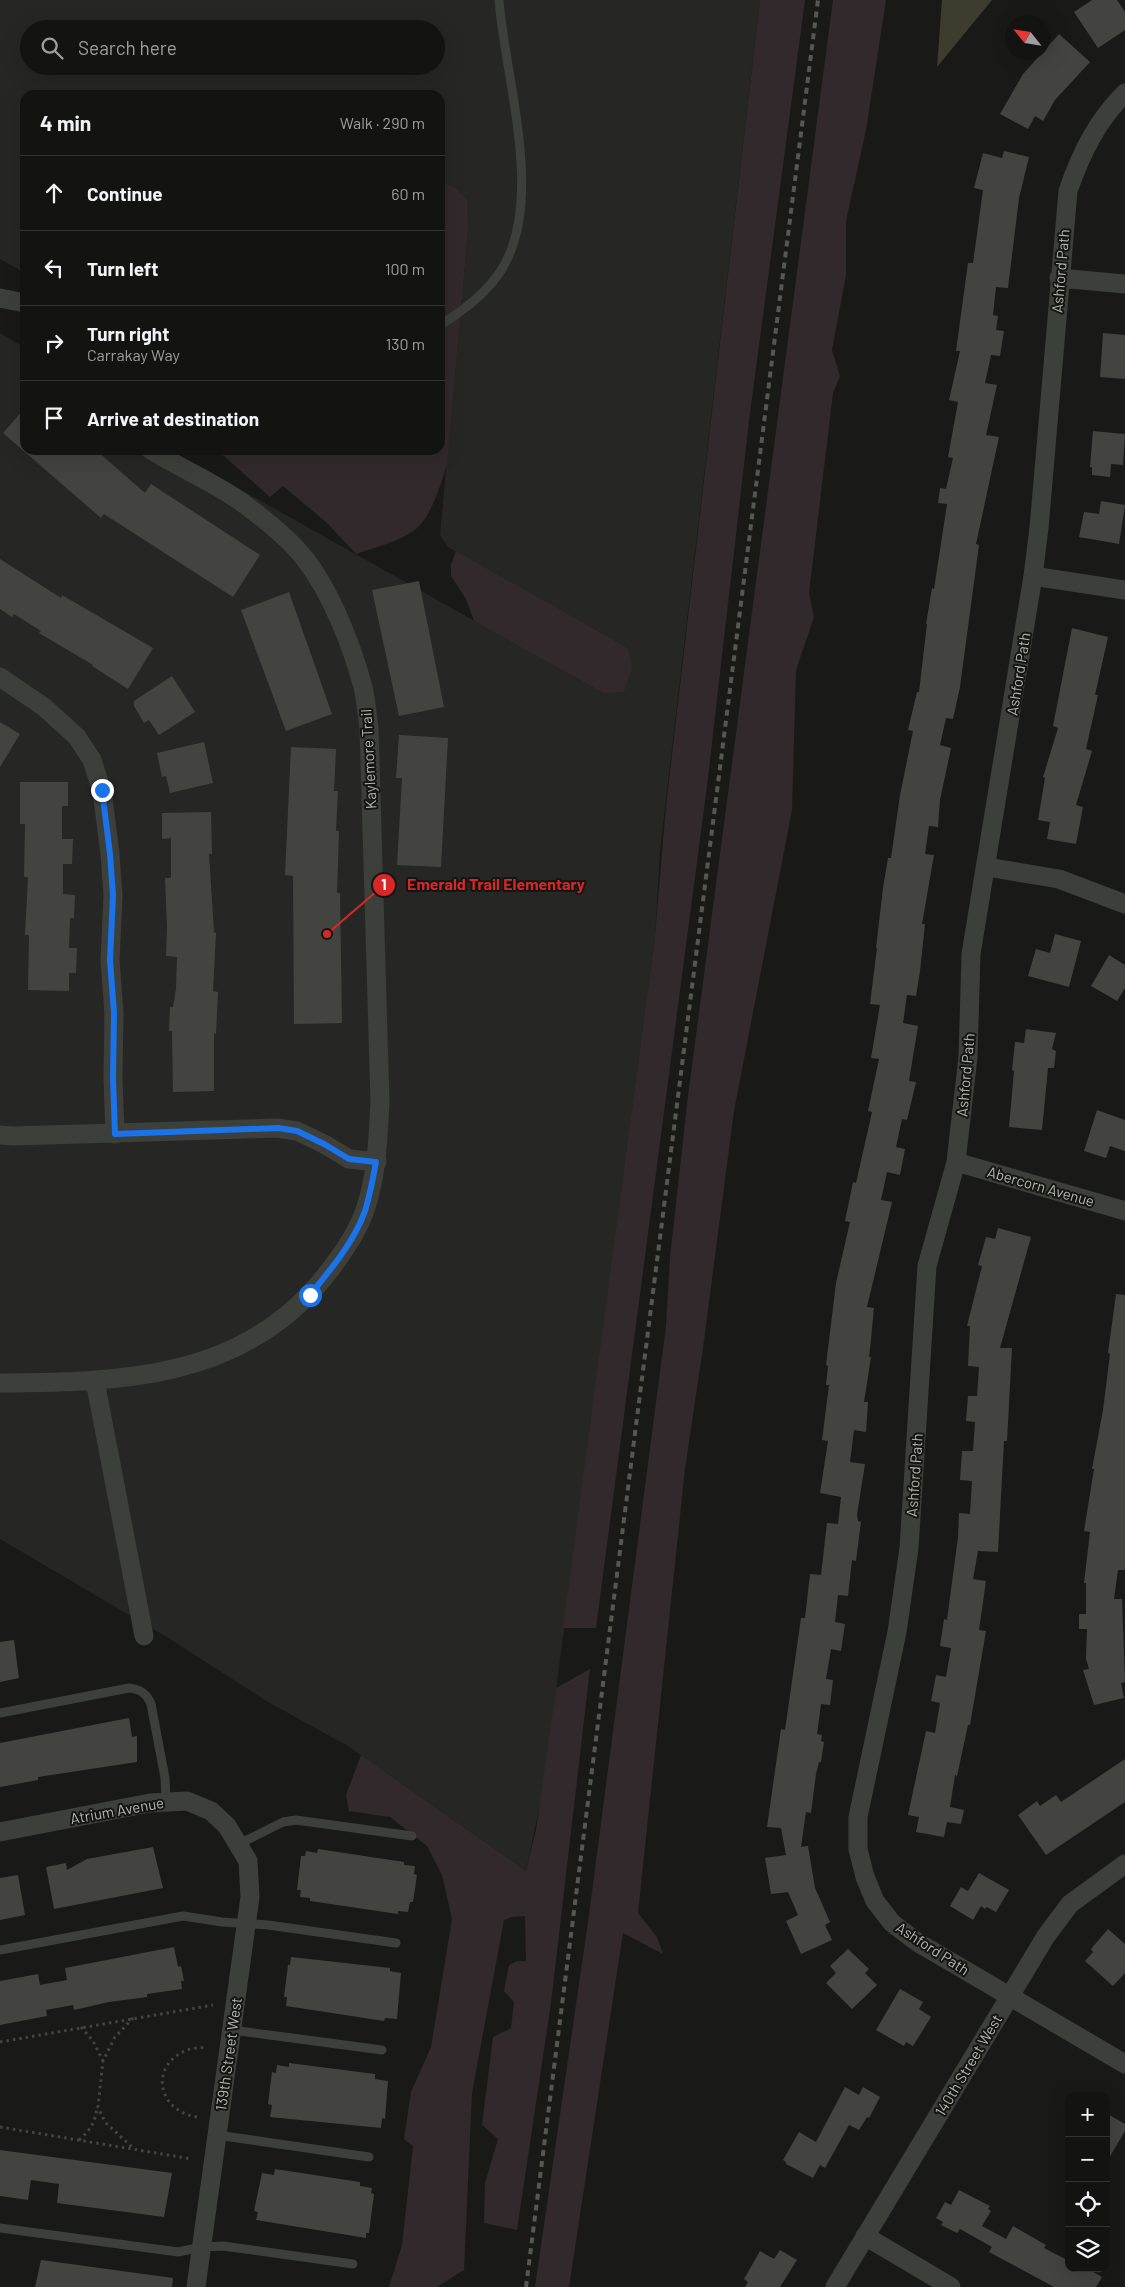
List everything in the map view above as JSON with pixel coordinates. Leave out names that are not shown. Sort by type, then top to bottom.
[{"type":"street","name":"Ashford Path","points":[[1125,93],[1097,126],[1078,162],[1068,191],[1059,278],[1039,528],[1033,576],[987,866],[971,954],[968,1057],[956,1162],[927,1266],[909,1548],[897,1632],[858,1817],[858,1849],[865,1877],[875,1901],[892,1923],[916,1942],[1010,1995],[1125,2064]]},
{"type":"street","points":[[1059,278],[1125,284]]},
{"type":"street","points":[[0,298],[20,302]]},
{"type":"street","name":"Kaylemore Trail","points":[[0,1383],[95,1382],[151,1375],[183,1368],[233,1349],[284,1318],[310,1295],[333,1267],[354,1235],[365,1211],[376,1162],[379,1082],[369,728],[363,688],[342,628],[326,592],[305,558],[278,532],[240,501],[200,476],[160,455]]},
{"type":"street","points":[[1033,576],[1125,590]]},
{"type":"street","points":[[0,676],[44,707],[77,737],[92,760],[102,790],[113,895],[110,960],[114,1013],[113,1078],[115,1134]]},
{"type":"street","points":[[987,866],[1059,879],[1125,904]]},
{"type":"street","points":[[0,1135],[115,1134],[278,1128],[297,1131],[349,1159],[376,1162]]},
{"type":"street","name":"Abercorn Avenue","points":[[956,1162],[1125,1211]]},
{"type":"street","points":[[95,1382],[144,1636]]},
{"type":"street","name":"Atrium Avenue","points":[[0,1832],[166,1800],[187,1801],[211,1810],[228,1826]]},
{"type":"street","name":"139th Street West","points":[[196,2287],[250,1897],[248,1862],[228,1826]]},
{"type":"street","name":"140th Street West","points":[[835,2287],[1046,1936],[1070,1904],[1125,1864]]},
{"type":"street","points":[[865,2236],[951,2287]]},
{"type":"lane","points":[[445,321],[472,304],[502,269],[513,241],[521,210],[523,178],[499,0]]},
{"type":"lane","points":[[0,1713],[129,1688],[140,1691],[148,1698],[151,1704],[165,1778],[166,1800]]},
{"type":"lane","points":[[239,1844],[278,1824],[296,1820],[412,1836]]},
{"type":"lane","points":[[0,1950],[174,1917],[396,1943]]},
{"type":"lane","points":[[232,2030],[382,2050]]},
{"type":"lane","points":[[217,2135],[369,2157]]},
{"type":"lane","points":[[0,2228],[178,2252],[202,2247],[223,2246],[353,2264]]},
{"type":"path","points":[[0,2042],[213,2005]]},
{"type":"path","points":[[79,2141],[88,2133],[96,2119],[103,2061],[115,2037],[133,2018]]},
{"type":"path","points":[[81,2027],[93,2041],[103,2061]]},
{"type":"path","points":[[197,2117],[185,2115],[174,2109],[162,2088],[162,2079],[174,2060],[186,2051],[206,2047]]},
{"type":"path","points":[[98,2107],[105,2122],[135,2150]]},
{"type":"path","points":[[0,2127],[192,2159]]},
{"type":"shaded area","points":[[0,0],[760,0],[660,850],[655,936],[543,1789],[526,1871],[348,1746],[268,1702],[170,1639],[0,1539],[0,333],[20,345],[20,455],[179,455],[605,694],[624,692],[628,648],[448,547],[440,535],[468,231],[454,187],[445,183],[445,90],[20,90],[20,270],[0,259]]},
{"type":"shaded area","points":[[760,0],[805,0],[750,413],[707,786],[596,1628],[563,1628],[655,936],[666,806]]},
{"type":"shaded area","points":[[833,0],[886,0],[866,130],[846,221],[846,275],[832,350],[840,376],[833,393],[809,593],[814,617],[796,670],[792,810],[734,1111],[685,1469],[638,1913],[657,1937],[663,1954],[623,1933],[569,2287],[535,2287],[589,1915],[666,1326],[670,1257],[688,1096]]},
{"type":"shaded area","points":[[942,0],[992,0],[937,67]]},
{"type":"shaded area","points":[[445,183],[454,187],[467,200],[468,231],[447,465],[433,505],[425,519],[408,535],[356,554],[326,522],[283,486],[270,497],[223,455],[445,455]]},
{"type":"shaded area","points":[[456,551],[628,648],[632,668],[624,692],[605,694],[474,621],[466,599],[451,576],[451,565]]},
{"type":"shaded area","points":[[590,1669],[551,2003],[517,2230],[484,2223],[485,2183],[498,2139],[482,2125],[493,2037],[511,2028],[514,2002],[504,1991],[509,1965],[517,1961],[526,1961],[525,1916],[504,1920],[472,2093],[464,2270],[437,2287],[389,2287],[402,2245],[413,2146],[404,2139],[411,2092],[431,2047],[452,1919],[442,1875],[427,1846],[390,1817],[349,1811],[346,1795],[361,1755],[526,1871],[536,1830],[556,1688]]},
{"type":"building","points":[[1092,0],[1117,0],[1125,12],[1125,30],[1098,48],[1074,12]]},
{"type":"building","points":[[1059,34],[1090,62],[1055,100],[1043,121],[1035,116],[1028,129],[1000,114],[1023,74],[1036,60],[1050,60],[1050,44]]},
{"type":"building","points":[[1004,151],[1029,157],[1019,198],[1008,288],[996,287],[993,315],[998,316],[996,330],[1004,331],[1000,356],[991,355],[985,383],[997,385],[986,435],[999,437],[976,544],[979,545],[960,687],[953,719],[946,718],[940,745],[951,748],[940,800],[938,827],[929,826],[925,854],[934,855],[922,924],[925,924],[920,971],[916,996],[907,995],[903,1023],[918,1026],[909,1081],[916,1082],[907,1120],[902,1119],[896,1147],[905,1149],[900,1175],[887,1172],[881,1200],[892,1202],[867,1307],[874,1308],[869,1357],[871,1357],[864,1402],[868,1402],[866,1432],[854,1430],[850,1462],[865,1464],[857,1515],[858,1521],[861,1522],[856,1561],[852,1560],[848,1596],[838,1595],[835,1622],[845,1624],[841,1651],[831,1649],[826,1679],[833,1680],[830,1705],[821,1704],[817,1734],[822,1735],[821,1741],[824,1742],[821,1762],[819,1762],[816,1774],[811,1813],[806,1812],[801,1847],[808,1846],[815,1888],[830,1922],[825,1925],[832,1940],[801,1954],[786,1921],[798,1915],[788,1892],[771,1894],[765,1858],[786,1855],[781,1828],[767,1827],[781,1729],[785,1730],[801,1618],[805,1618],[810,1574],[821,1575],[827,1523],[838,1524],[841,1497],[820,1493],[828,1441],[822,1440],[829,1385],[826,1385],[828,1366],[826,1365],[836,1283],[850,1222],[845,1221],[853,1182],[856,1183],[872,1112],[868,1111],[879,1059],[871,1058],[880,1005],[870,1004],[883,888],[888,858],[891,858],[900,795],[913,731],[908,730],[917,692],[919,692],[926,624],[932,588],[934,589],[947,504],[938,503],[940,488],[946,489],[953,458],[948,457],[958,402],[949,400],[960,351],[956,351],[968,263],[973,263],[983,190],[974,188],[983,153],[1002,158]]},
{"type":"building","points":[[1103,333],[1125,335],[1125,379],[1100,377]]},
{"type":"building","points":[[20,414],[20,448],[3,433]]},
{"type":"building","points":[[1093,431],[1125,434],[1123,465],[1111,464],[1110,477],[1092,475],[1092,467],[1090,467]]},
{"type":"building","points":[[28,455],[102,455],[145,493],[151,484],[260,555],[233,597],[104,514],[101,518]]},
{"type":"building","points":[[1101,501],[1125,505],[1119,544],[1079,537],[1084,512],[1099,514]]},
{"type":"building","points":[[0,559],[61,598],[62,595],[153,648],[128,689],[93,665],[39,633],[41,631],[14,614],[12,617],[0,609]]},
{"type":"building","points":[[419,581],[444,707],[399,716],[372,590]]},
{"type":"building","points":[[289,592],[332,714],[286,731],[241,610]]},
{"type":"building","points":[[1072,628],[1108,637],[1095,695],[1098,695],[1086,749],[1092,751],[1076,805],[1083,807],[1076,844],[1047,839],[1050,822],[1038,820],[1045,778],[1043,777],[1058,728],[1053,726]]},
{"type":"building","points":[[172,676],[195,712],[159,735],[149,720],[144,723],[134,706],[134,701]]},
{"type":"building","points":[[0,722],[20,734],[0,767]]},
{"type":"building","points":[[399,735],[448,738],[441,867],[397,865],[402,778],[396,778]]},
{"type":"building","points":[[204,742],[213,783],[170,793],[166,776],[162,777],[157,753]]},
{"type":"building","points":[[291,747],[336,749],[334,791],[338,791],[336,831],[339,831],[337,893],[340,893],[342,1023],[294,1024],[293,876],[285,875]]},
{"type":"building","points":[[20,782],[68,782],[68,806],[62,806],[62,839],[73,839],[72,864],[63,864],[63,894],[75,895],[74,918],[70,918],[69,948],[77,948],[76,973],[69,973],[69,991],[28,990],[29,935],[25,935],[28,877],[24,877],[25,824],[20,824]]},
{"type":"building","points":[[211,812],[212,854],[209,854],[214,932],[216,933],[213,991],[218,992],[216,1034],[214,1033],[214,1091],[173,1092],[172,1031],[169,1031],[170,1007],[173,1007],[176,989],[177,957],[166,956],[165,878],[171,878],[171,838],[162,839],[162,813]]},
{"type":"building","points":[[1055,934],[1081,941],[1069,987],[1028,976],[1036,949],[1050,953]]},
{"type":"building","points":[[1109,955],[1125,965],[1125,988],[1117,1001],[1091,986]]},
{"type":"building","points":[[1026,1029],[1056,1033],[1052,1049],[1056,1051],[1054,1068],[1048,1068],[1042,1130],[1009,1127],[1015,1042],[1024,1043]]},
{"type":"building","points":[[1097,1110],[1125,1120],[1125,1151],[1110,1146],[1106,1158],[1084,1151]]},
{"type":"building","points":[[998,1228],[1031,1237],[1000,1348],[1012,1348],[1007,1441],[1004,1441],[998,1552],[978,1551],[973,1579],[986,1581],[979,1630],[986,1631],[970,1725],[968,1725],[957,1776],[955,1775],[950,1807],[964,1810],[961,1824],[947,1822],[944,1837],[916,1832],[919,1817],[908,1815],[926,1731],[935,1733],[940,1703],[931,1701],[936,1675],[946,1677],[951,1648],[940,1646],[944,1619],[947,1620],[958,1537],[959,1513],[970,1514],[972,1481],[960,1480],[962,1451],[973,1451],[975,1422],[966,1421],[968,1396],[977,1396],[979,1367],[968,1366],[970,1326],[967,1326],[982,1266],[978,1265],[986,1237],[995,1239]]},
{"type":"building","points":[[1116,1294],[1125,1295],[1125,1570],[1118,1570],[1114,1599],[1122,1599],[1125,1682],[1121,1683],[1124,1698],[1094,1705],[1083,1670],[1089,1669],[1086,1659],[1087,1629],[1079,1629],[1079,1614],[1086,1614],[1086,1583],[1084,1583],[1090,1532],[1084,1531],[1094,1469],[1092,1469],[1103,1410]]},
{"type":"building","points":[[14,1640],[19,1678],[0,1682],[0,1642]]},
{"type":"building","points":[[129,1718],[132,1737],[137,1736],[137,1762],[38,1777],[38,1780],[0,1787],[0,1743]]},
{"type":"building","points":[[1125,1759],[1125,1802],[1046,1855],[1018,1815],[1037,1801],[1040,1806],[1056,1795],[1061,1802]]},
{"type":"building","points":[[153,1847],[163,1888],[54,1909],[46,1867],[66,1863],[67,1870],[87,1859]]},
{"type":"building","points":[[318,1849],[404,1862],[404,1865],[415,1866],[414,1874],[417,1875],[413,1902],[410,1902],[408,1912],[398,1911],[398,1914],[310,1901],[310,1898],[300,1897],[301,1890],[297,1890],[301,1856],[305,1856],[306,1851],[317,1853]]},
{"type":"building","points":[[979,1873],[1009,1890],[996,1912],[981,1906],[973,1920],[950,1906],[961,1887],[968,1891]]},
{"type":"building","points":[[18,1875],[25,1915],[0,1920],[0,1878]]},
{"type":"building","points":[[1108,1929],[1125,1944],[1125,1973],[1113,1986],[1085,1961],[1093,1952],[1091,1949]]},
{"type":"building","points":[[174,1947],[178,1967],[181,1966],[184,1981],[181,1981],[182,1989],[147,1994],[147,1997],[109,2002],[74,2010],[73,2005],[46,2010],[47,2016],[0,2025],[0,1981],[38,1974],[40,1985],[67,1980],[65,1968]]},
{"type":"building","points":[[848,1949],[869,1969],[865,1973],[877,1985],[852,2009],[826,1983],[836,1973],[830,1966]]},
{"type":"building","points":[[291,1957],[390,1968],[390,1971],[401,1973],[397,2019],[385,2018],[384,2021],[286,2006],[287,1997],[284,1997],[288,1965],[290,1965]]},
{"type":"building","points":[[900,1989],[923,2002],[919,2009],[931,2017],[913,2046],[906,2042],[904,2046],[876,2030]]},
{"type":"building","points":[[289,2063],[375,2074],[375,2079],[388,2081],[385,2119],[382,2118],[381,2128],[270,2117],[272,2105],[268,2104],[272,2072],[276,2073],[277,2065],[289,2067]]},
{"type":"building","points":[[845,2087],[859,2095],[863,2087],[880,2097],[869,2118],[867,2117],[859,2130],[849,2125],[825,2168],[820,2165],[813,2178],[786,2164],[783,2160],[799,2132],[816,2142]]},
{"type":"building","points":[[1110,2115],[1125,2124],[1125,2131],[1110,2156]]},
{"type":"building","points":[[0,2150],[172,2173],[164,2217],[57,2203],[59,2184],[31,2180],[28,2200],[0,2196]]},
{"type":"building","points":[[275,2169],[360,2182],[360,2186],[372,2188],[371,2193],[374,2194],[369,2233],[366,2233],[366,2238],[256,2220],[258,2212],[254,2211],[262,2173],[274,2175]]},
{"type":"building","points":[[959,2190],[990,2206],[988,2209],[991,2211],[982,2226],[1006,2239],[1013,2226],[1046,2245],[1044,2248],[1065,2259],[1065,2272],[1093,2272],[1102,2277],[1096,2287],[1054,2287],[989,2252],[992,2247],[960,2229],[957,2233],[941,2225],[943,2222],[936,2218],[945,2202],[951,2205]]},
{"type":"building","points":[[780,2250],[797,2260],[780,2287],[745,2287],[748,2282],[744,2279],[760,2251],[774,2259]]},
{"type":"building","points":[[41,2260],[173,2278],[172,2287],[35,2287]]},
{"type":"railway","points":[[526,2287],[818,0]]},
{"type":"place","name":"Emerald Trail Elementary","points":[[327,934]]},
{"type":"route","points":[[102,790],[113,895],[110,960],[114,1013],[113,1078],[115,1134],[278,1128],[297,1131],[349,1159],[376,1162],[365,1211],[354,1235],[333,1267],[310,1295]]}]
